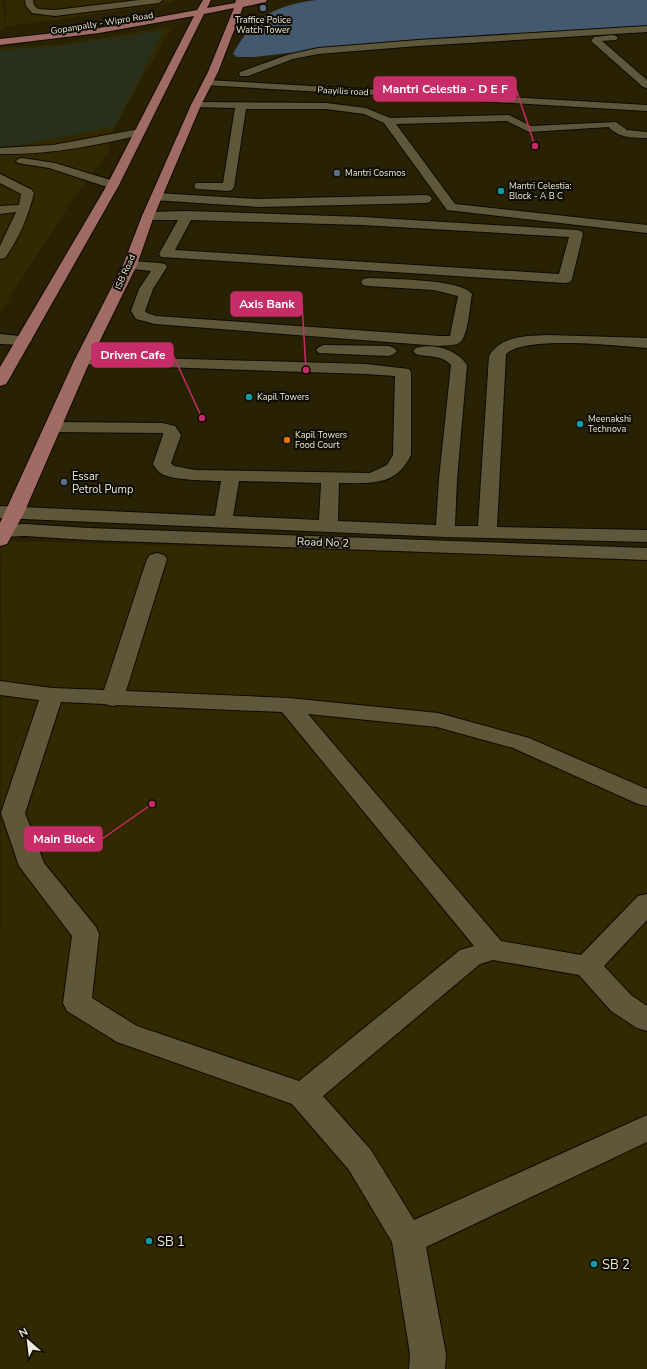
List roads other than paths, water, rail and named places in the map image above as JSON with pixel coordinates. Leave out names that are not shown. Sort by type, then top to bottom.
[{"type":"main road","points":[[1,376],[24,340],[113,185],[204,6],[225,0]]},
{"type":"main road","points":[[204,6],[251,5],[267,1]]},
{"type":"main road","name":"Gopanpally - Wipro Road","points":[[0,35],[46,25],[85,26],[204,6]]},
{"type":"main road","name":"Gopanpally - Wipro Road","points":[[0,42],[39,39],[204,6]]},
{"type":"main road","name":"ISB Road","points":[[1,534],[7,513],[52,427],[82,361],[130,265],[148,216],[165,189],[193,111],[214,76],[214,67],[238,6]]},
{"type":"main road","points":[[85,26],[99,22]]},
{"type":"street","points":[[29,0],[30,6],[35,11],[55,13],[159,0]]},
{"type":"street","points":[[268,75],[240,74],[290,56],[318,51],[418,43],[647,29]]},
{"type":"street","points":[[613,38],[596,39],[596,41],[647,86]]},
{"type":"street","name":"Paayilis road","points":[[214,76],[609,107],[647,108]]},
{"type":"street","points":[[609,107],[611,95]]},
{"type":"street","points":[[193,111],[240,111],[326,106],[366,111],[388,122],[451,208],[647,229]]},
{"type":"street","points":[[193,111],[206,116]]},
{"type":"street","points":[[226,116],[240,111]]},
{"type":"street","points":[[187,185],[228,187],[240,111]]},
{"type":"street","points":[[388,122],[509,118],[529,129],[612,124],[618,131],[628,134],[647,135]]},
{"type":"street","points":[[603,125],[601,120],[624,121]]},
{"type":"street","points":[[0,151],[40,150],[66,147],[139,132]]},
{"type":"street","points":[[0,160],[51,165],[113,185]]},
{"type":"street","points":[[0,178],[28,193],[24,208],[7,247],[0,255]]},
{"type":"street","points":[[165,189],[258,203],[426,199]]},
{"type":"street","points":[[0,210],[24,208]]},
{"type":"street","points":[[148,216],[187,216],[365,222],[576,234],[565,279],[166,254],[187,216]]},
{"type":"street","points":[[130,265],[230,272]]},
{"type":"street","points":[[160,267],[142,297],[138,311],[142,316],[155,320],[440,341],[454,340],[457,337],[465,294],[462,291],[433,287],[355,281]]},
{"type":"street","points":[[122,282],[150,283]]},
{"type":"street","points":[[0,339],[24,340]]},
{"type":"street","points":[[487,531],[496,356],[502,348],[513,344],[548,339],[647,343]]},
{"type":"street","points":[[324,350],[433,351],[449,355],[455,359],[458,365],[445,531]]},
{"type":"street","points":[[52,427],[162,428],[170,430],[172,435],[162,464],[168,470],[195,475],[370,478],[394,469],[402,455],[403,372],[366,369],[82,361]]},
{"type":"street","points":[[223,522],[231,476]]},
{"type":"street","points":[[328,526],[330,478]]},
{"type":"street","name":"Road No 2","points":[[7,513],[445,531],[647,536]]},
{"type":"street","name":"Road No 2","points":[[1,534],[25,530],[88,534],[647,554]]},
{"type":"street","points":[[112,699],[157,559]]},
{"type":"street","points":[[0,688],[52,695],[112,699],[288,705],[438,720],[521,743],[647,798]]},
{"type":"street","points":[[52,695],[13,813],[32,866],[86,934],[77,1003],[127,1034],[303,1095],[360,1160],[408,1239],[428,1354],[427,1369]]},
{"type":"street","points":[[288,705],[493,950]]},
{"type":"street","points":[[587,966],[647,903]]},
{"type":"street","points":[[303,1095],[470,957],[493,950],[587,966],[621,1003],[647,1020]]},
{"type":"street","points":[[408,1239],[647,1128]]},
{"type":"water","points":[[316,0],[647,0],[647,27],[375,43],[254,57],[237,57],[233,54],[248,31],[266,15],[288,6]]},
{"type":"place","name":"Traffice Police Watch Tower","points":[[263,8]]},
{"type":"place","name":"Mantri Celestia - D E F","points":[[535,146]]},
{"type":"place","name":"Mantri Cosmos","points":[[337,173]]},
{"type":"place","name":"Mantri Celestia: Block - A B C","points":[[501,191]]},
{"type":"place","name":"Axis Bank","points":[[306,370]]},
{"type":"place","name":"Kapil Towers","points":[[249,397]]},
{"type":"place","name":"Driven Cafe","points":[[202,418]]},
{"type":"place","name":"Meenakshi Technova","points":[[580,424]]},
{"type":"place","name":"Kapil Towers Food Court","points":[[287,440]]},
{"type":"place","name":"Essar Petrol Pump","points":[[64,482]]},
{"type":"place","name":"Main Block","points":[[152,804]]},
{"type":"place","name":"SB 1","points":[[149,1241]]},
{"type":"place","name":"SB 2","points":[[594,1264]]}]
